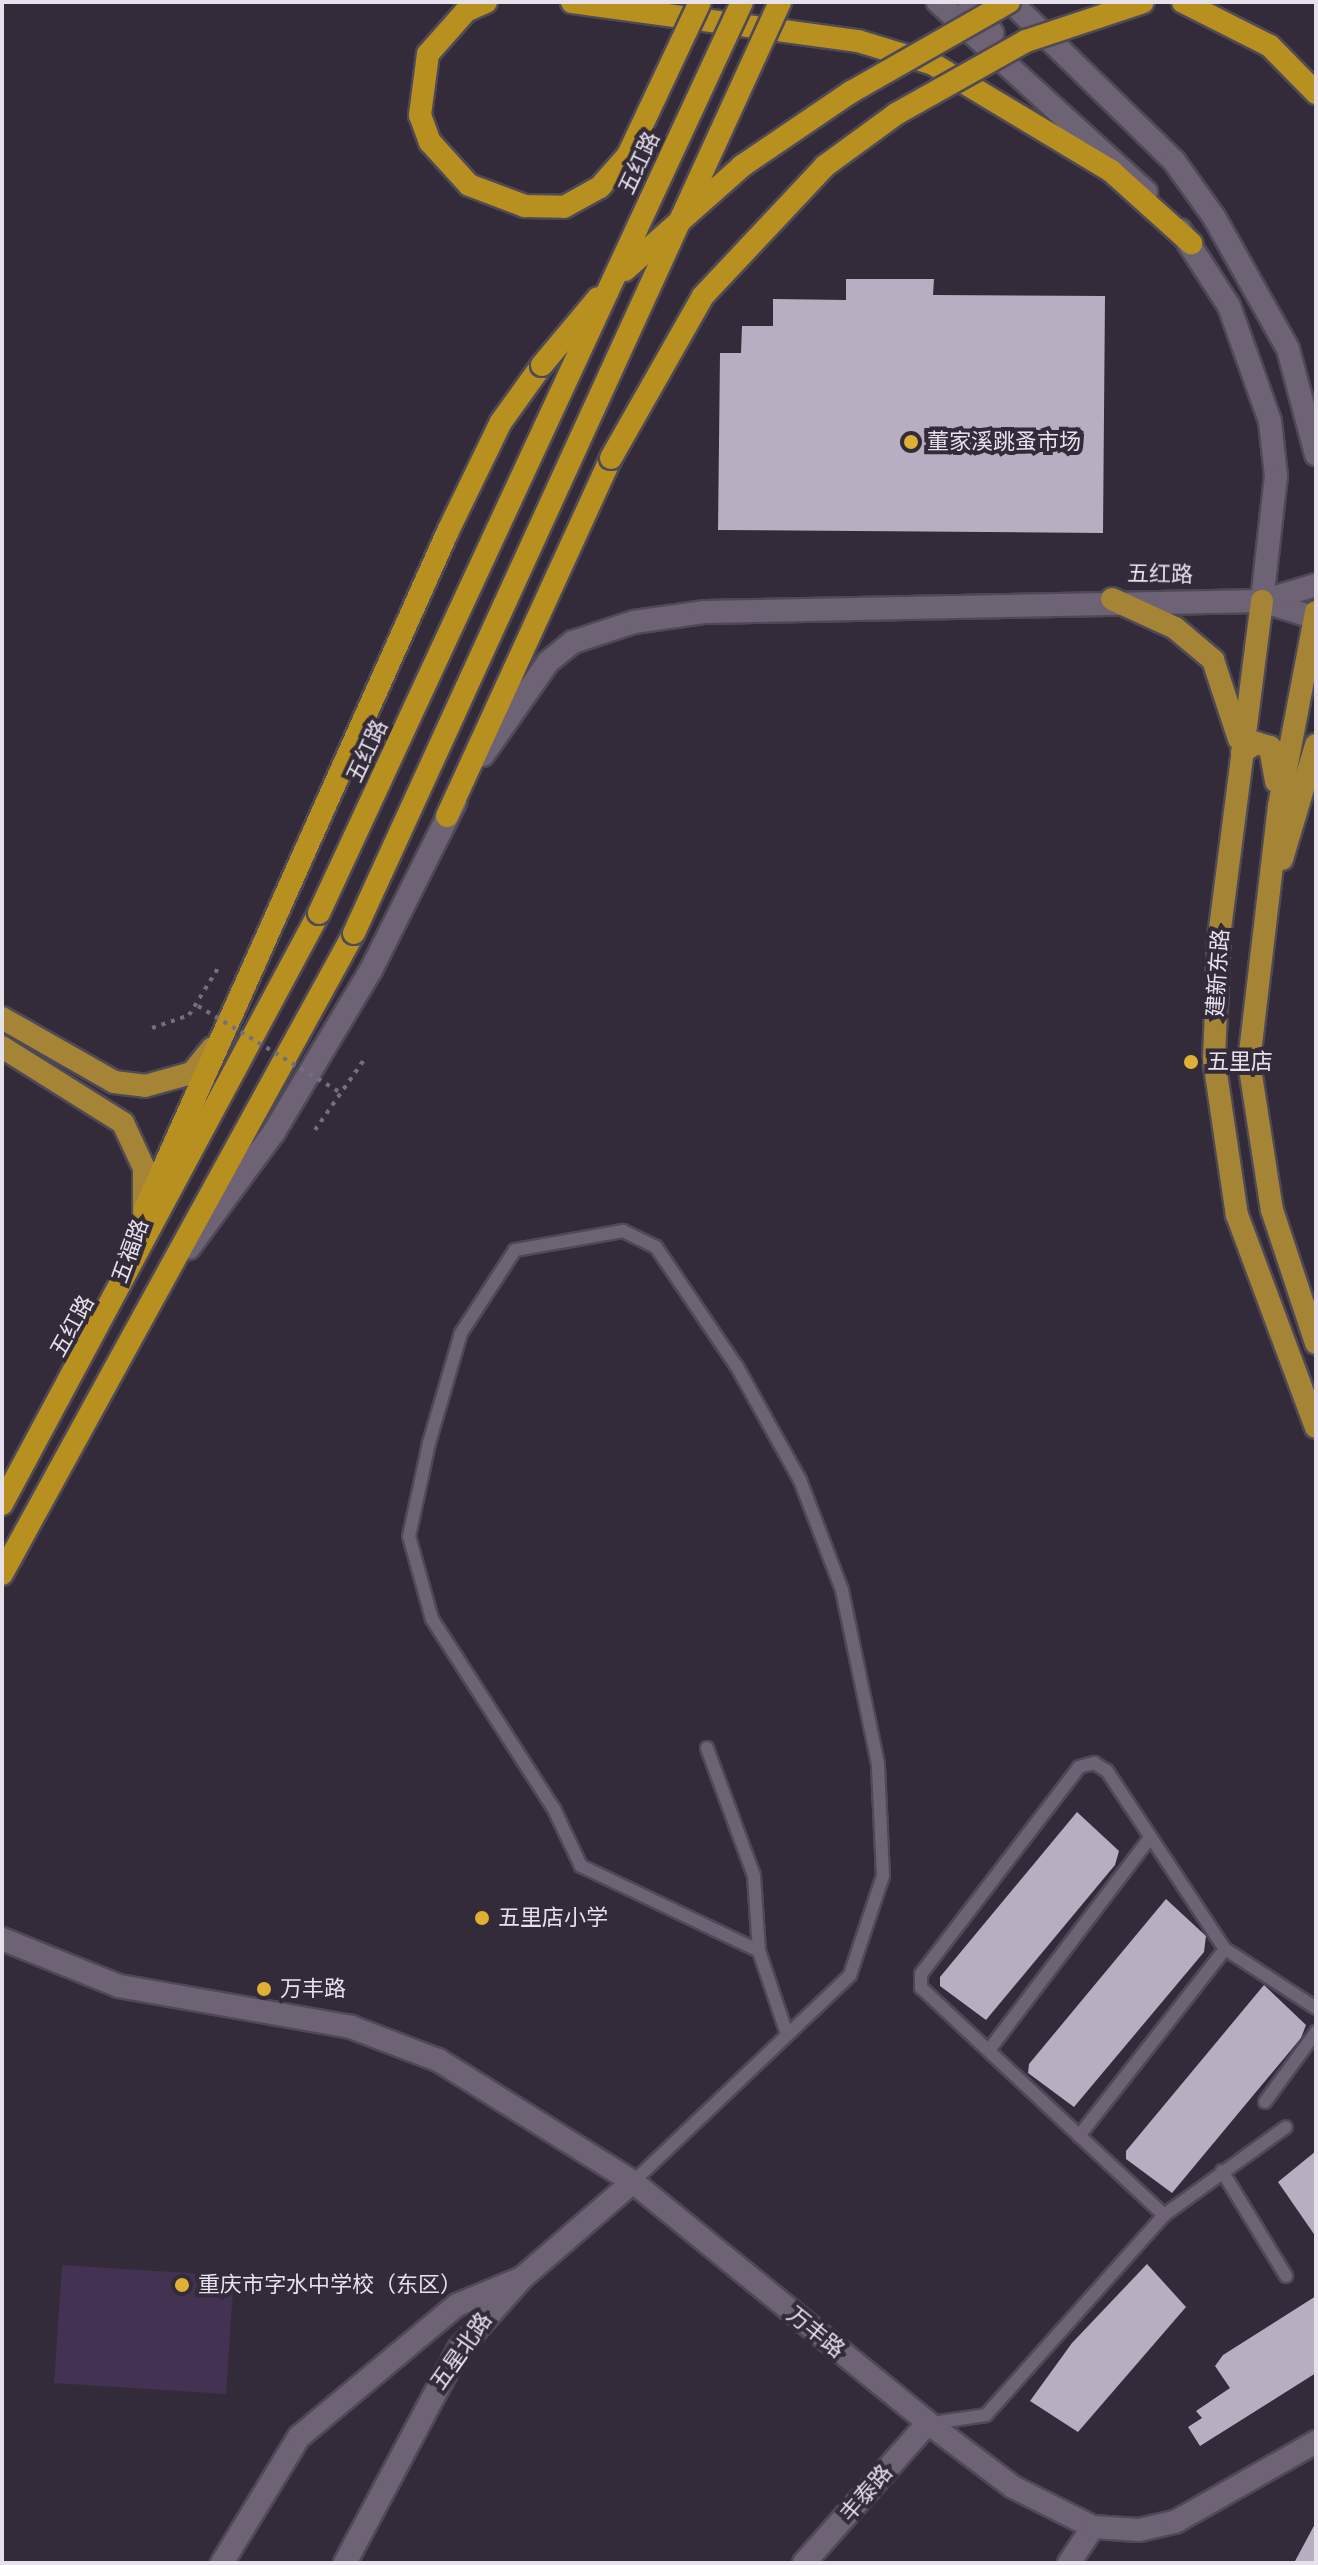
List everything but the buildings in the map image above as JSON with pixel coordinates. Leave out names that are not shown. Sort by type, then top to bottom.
[{"type":"highway","points":[[486,2],[466,11],[428,54],[420,115],[430,142],[469,185],[525,206],[564,207],[600,187],[628,155],[700,2]]},
{"type":"highway","points":[[572,2],[858,41],[933,64],[1111,171],[1191,243]]},
{"type":"highway","name":"五红路","points":[[2,1504],[99,1332],[319,913],[742,2]]},
{"type":"highway","name":"五红路","points":[[2,1574],[354,933],[780,2]]},
{"type":"highway","points":[[145,1209],[448,531],[501,422],[542,365],[659,234],[742,166],[851,92],[1010,2]]},
{"type":"highway","points":[[447,816],[611,458],[703,296],[825,166],[896,114],[1026,41],[1143,2]]},
{"type":"highway","points":[[1183,2],[1270,46],[1316,93]]},
{"type":"main road","points":[[938,2],[1112,153],[1191,243],[1240,330],[1270,421],[1276,476],[1262,601]]},
{"type":"main road","points":[[969,2],[1022,73]]},
{"type":"main road","points":[[1010,2],[1174,161],[1255,283],[1316,404]]},
{"type":"main road","points":[[1288,349],[1316,454]]},
{"type":"main road","points":[[1262,601],[1316,585]]},
{"type":"main road","points":[[1112,599],[1175,628],[1213,660],[1242,752],[1256,743],[1270,747],[1279,806]]},
{"type":"main road","name":"五红路","points":[[166,1279],[274,1132],[386,944],[447,816],[527,687],[548,662],[601,630],[705,612],[1112,599],[1262,601]]},
{"type":"main road","points":[[1262,601],[1316,617]]},
{"type":"main road","name":"建新东路","points":[[1262,601],[1214,998],[1218,1113],[1237,1215],[1316,1427]]},
{"type":"main road","name":"建新东路","points":[[1316,617],[1279,806],[1260,937],[1251,1112],[1272,1210],[1316,1343]]},
{"type":"main road","points":[[1260,937],[1316,745]]},
{"type":"main road","points":[[2,1018],[114,1082],[145,1086],[180,1079],[206,1057],[231,1018]]},
{"type":"main road","name":"五福路","points":[[2,1047],[123,1123],[138,1144],[145,1209],[99,1332]]},
{"type":"main road","name":"万丰路","points":[[2,1939],[119,1986],[351,2027],[407,2045],[633,2182],[928,2423],[1013,2487],[1093,2527]]},
{"type":"main road","name":"五星北路","points":[[345,2563],[436,2383],[522,2278],[633,2182]]},
{"type":"main road","points":[[222,2563],[299,2437],[457,2305],[522,2278]]},
{"type":"main road","name":"丰泰路","points":[[804,2563],[928,2423]]},
{"type":"main road","points":[[1069,2563],[1093,2527],[1175,2522],[1316,2442]]},
{"type":"lane","points":[[633,2182],[850,1975],[883,1876],[878,1764],[842,1590],[800,1480],[737,1367],[656,1247],[623,1231],[515,1250],[461,1333],[429,1443],[409,1536],[432,1619],[554,1809],[581,1866],[759,1951]]},
{"type":"lane","points":[[707,1748],[754,1876],[759,1951],[787,2034]]},
{"type":"lane","points":[[1164,2215],[921,1988],[921,1974],[1079,1767],[1094,1763],[1107,1771],[1149,1839],[1225,1949],[1316,2008]]},
{"type":"lane","points":[[989,2050],[1149,1839]]},
{"type":"lane","points":[[1079,2136],[1225,1949]]},
{"type":"lane","points":[[1265,2102],[1316,2032]]},
{"type":"lane","points":[[928,2423],[986,2415],[1164,2215],[1286,2127]]},
{"type":"lane","points":[[1222,2171],[1286,2276]]},
{"type":"path","points":[[152,1028],[198,1006],[220,965]]},
{"type":"path","points":[[198,1006],[341,1093]]},
{"type":"path","points":[[315,1130],[366,1057]]},
{"type":"shaded area","points":[[62,2265],[234,2276],[226,2394],[54,2383]]},
{"type":"place","name":"董家溪跳蚤市场","points":[[911,442]]},
{"type":"place","name":"五里店","points":[[1191,1062]]},
{"type":"place","name":"五里店小学","points":[[482,1918]]},
{"type":"place","name":"万丰路","points":[[264,1989]]},
{"type":"place","name":"重庆市字水中学校（东区）","points":[[182,2285]]}]
